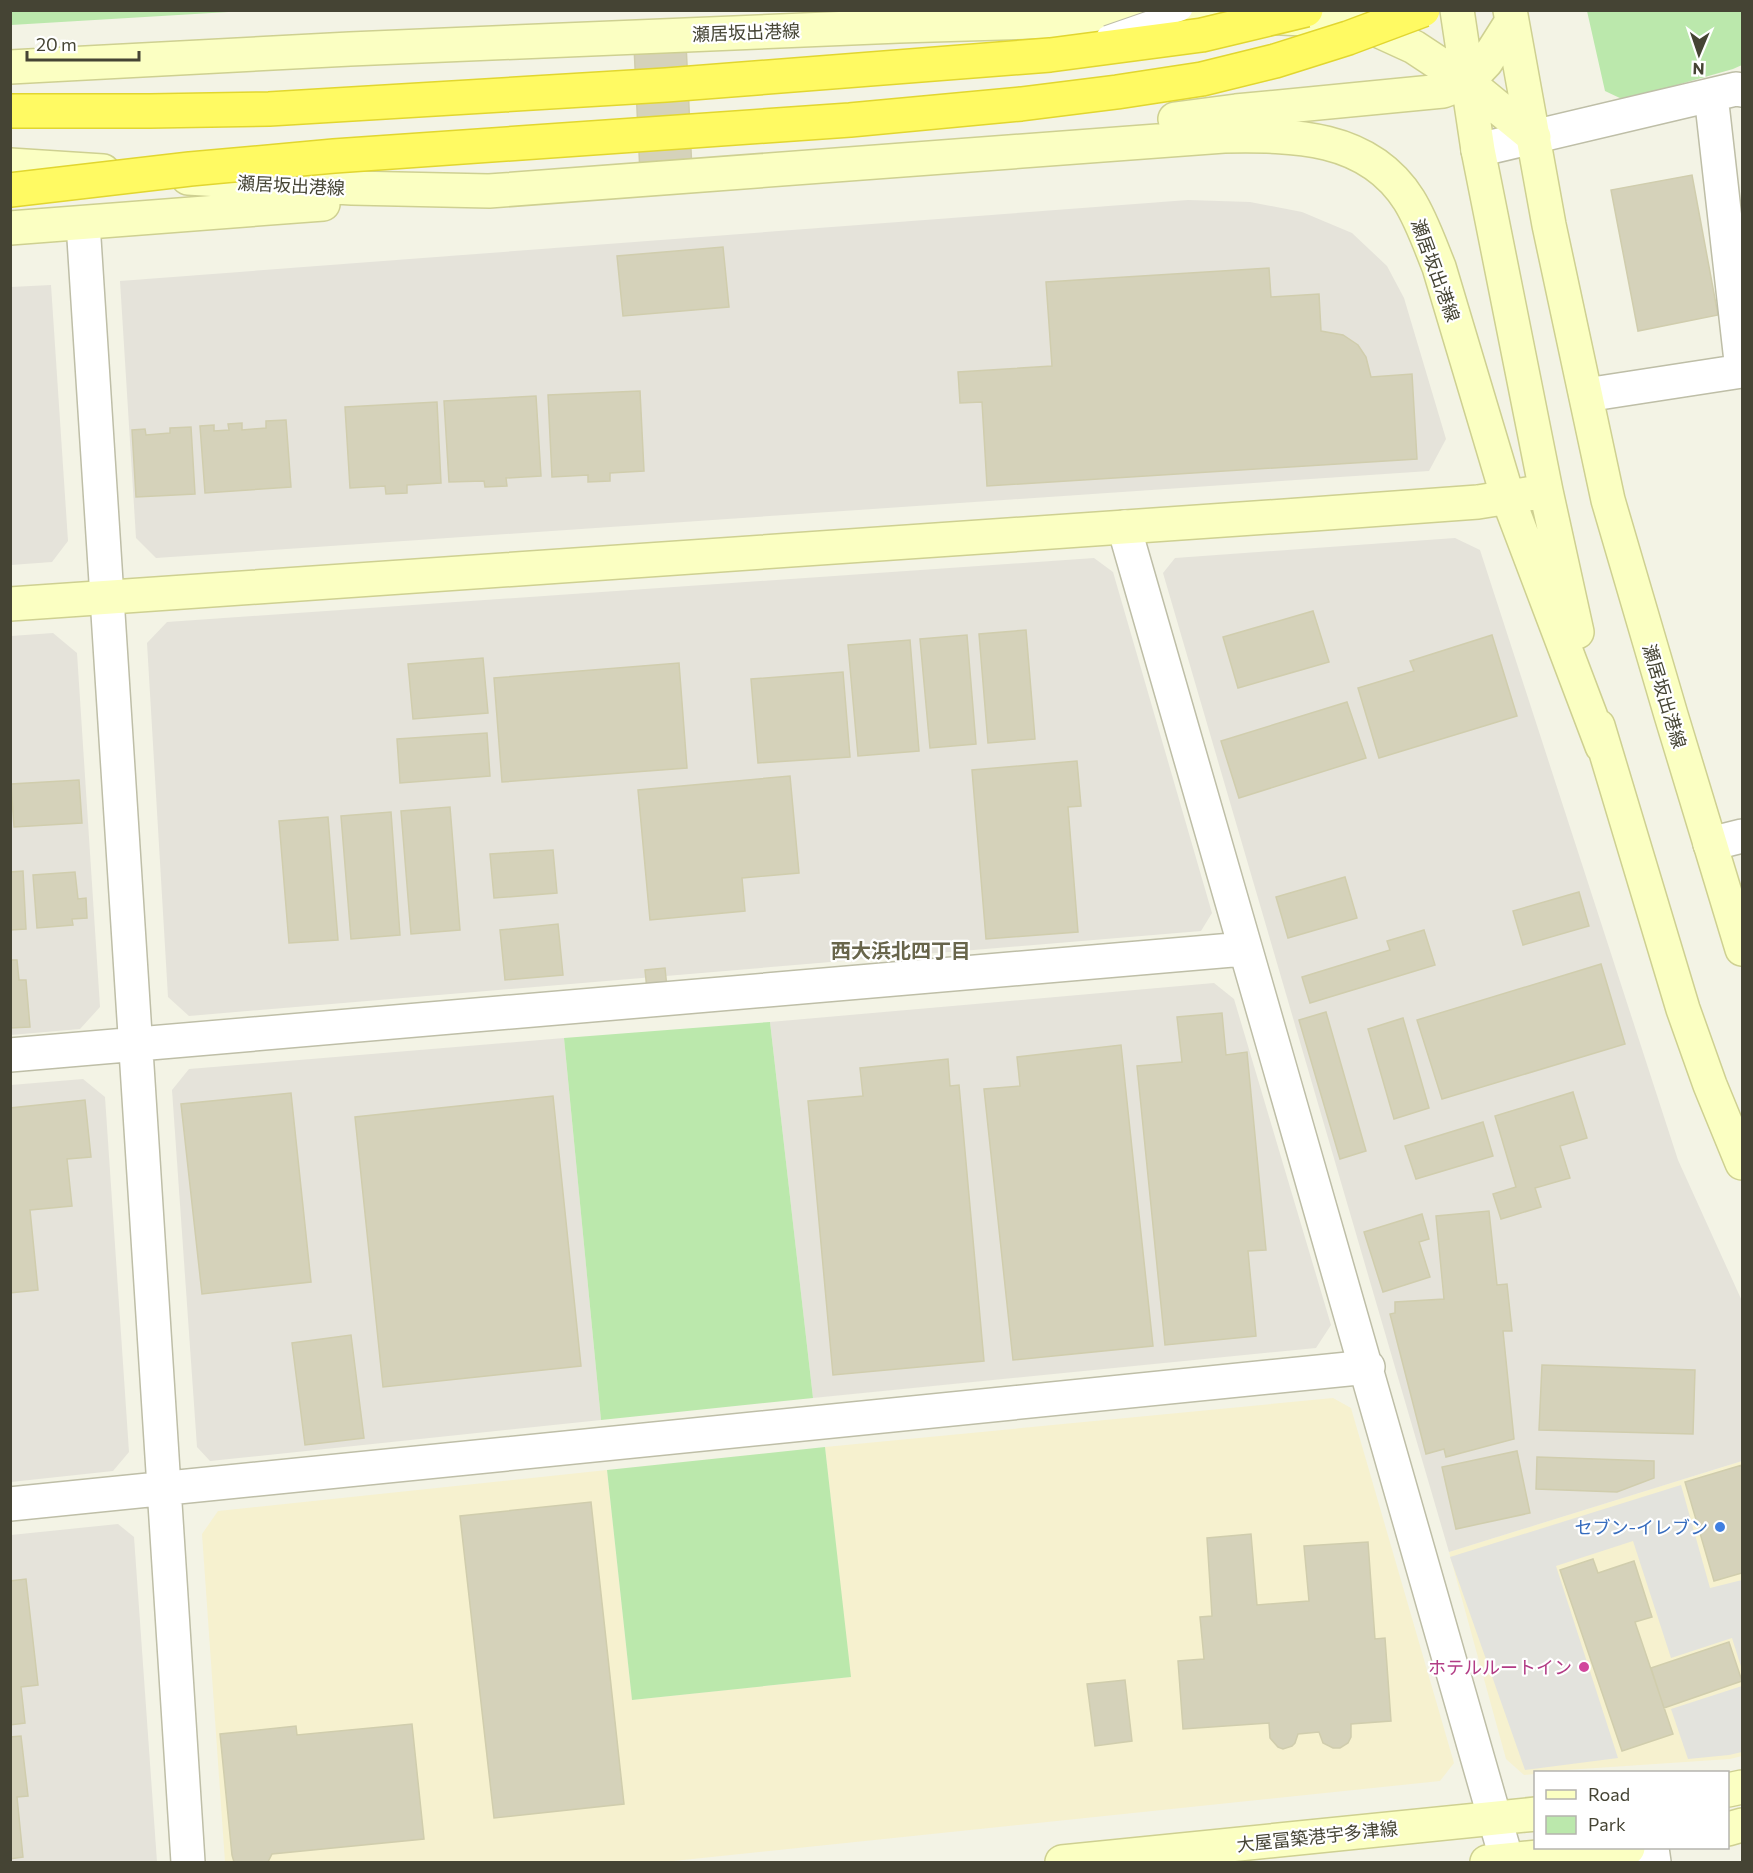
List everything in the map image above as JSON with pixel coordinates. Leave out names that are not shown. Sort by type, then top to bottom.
[{"type":"highway","points":[[10,111],[269,109],[666,84],[1050,55],[1202,35],[1306,10]]},
{"type":"highway","points":[[10,190],[190,169],[334,156],[850,120],[1021,104],[1117,92],[1202,79],[1275,62],[1423,10]]},
{"type":"main road","points":[[1457,10],[1467,82]]},
{"type":"main road","name":"瀬居坂出港線","points":[[10,67],[362,49],[1246,13],[1327,20],[1379,31],[1414,47],[1467,82],[1534,137],[1549,225],[1608,500],[1743,949]]},
{"type":"main road","points":[[1467,82],[1486,62],[1511,16]]},
{"type":"main road","points":[[1511,16],[1534,137]]},
{"type":"main road","name":"瀬居坂出港線","points":[[1467,82],[1478,150],[1546,491],[1602,746]]},
{"type":"main road","name":"瀬居坂出港線","points":[[930,158],[1226,113],[1424,94],[1443,91],[1467,82]]},
{"type":"main road","name":"瀬居坂出港線","points":[[10,165],[254,183],[489,191],[1224,136],[1266,135],[1301,138],[1330,144],[1352,150],[1374,162],[1394,179],[1405,194],[1424,231],[1438,267],[1508,498],[1602,746],[1683,1009],[1710,1085],[1743,1163]]},
{"type":"main road","points":[[10,228],[489,191]]},
{"type":"main road","points":[[10,604],[1314,514],[1508,498],[1546,491]]},
{"type":"main road","name":"大屋冨築港宇多津線","points":[[1062,1863],[1534,1814]]},
{"type":"main road","points":[[1497,1862],[1620,1849]]},
{"type":"street","points":[[1478,150],[1736,89],[1743,90]]},
{"type":"street","points":[[1586,395],[1742,370],[1711,95]]},
{"type":"street","points":[[82,223],[188,1863]]},
{"type":"street","points":[[1124,527],[1368,1367],[1495,1818],[1497,1862]]},
{"type":"street","points":[[1710,844],[1743,836]]},
{"type":"street","points":[[10,1055],[1245,949]]},
{"type":"street","points":[[10,1504],[1368,1367]]},
{"type":"lane","points":[[1050,55],[1182,10]]},
{"type":"shaded area","points":[[1188,200],[1250,202],[1302,212],[1352,233],[1387,266],[1404,298],[1446,439],[1429,471],[156,558],[136,538],[120,281]]},
{"type":"shaded area","points":[[51,285],[68,541],[52,562],[11,565],[11,287]]},
{"type":"shaded area","points":[[1455,538],[1480,550],[1678,1160],[1742,1301],[1742,1461],[1449,1552],[1163,573],[1175,558]]},
{"type":"shaded area","points":[[1094,558],[1113,572],[1212,913],[1201,931],[189,1016],[168,997],[147,643],[167,622]]},
{"type":"shaded area","points":[[53,633],[77,653],[100,1007],[80,1029],[11,1035],[11,636]]},
{"type":"shaded area","points":[[1214,983],[1234,999],[1331,1325],[1316,1348],[813,1398],[770,1022]]},
{"type":"shaded area","points":[[564,1038],[601,1420],[210,1461],[197,1447],[172,1090],[189,1069]]},
{"type":"shaded area","points":[[83,1079],[105,1097],[129,1452],[113,1471],[11,1482],[11,1085]]},
{"type":"shaded area","points":[[1333,1398],[1351,1408],[1454,1763],[1440,1781],[664,1862],[225,1862],[202,1534],[218,1511],[607,1470],[632,1700],[850,1677],[825,1447]]},
{"type":"shaded area","points":[[1742,1461],[1742,1756],[1730,1759],[1534,1771],[1534,1774],[1524,1775],[1506,1759],[1449,1552]]},
{"type":"shaded area","points":[[1681,1485],[1710,1588],[1742,1580],[1742,1670],[1732,1638],[1671,1658],[1633,1541],[1556,1566],[1618,1758],[1525,1770],[1450,1557]]},
{"type":"shaded area","points":[[118,1524],[134,1537],[157,1862],[11,1862],[11,1535]]},
{"type":"shaded area","points":[[1742,1686],[1742,1752],[1688,1759],[1671,1709]]},
{"type":"green space","points":[[11,10],[245,10],[245,11],[11,25]]},
{"type":"green space","points":[[1587,11],[1742,11],[1742,65],[1624,100],[1605,91]]},
{"type":"green space","points":[[770,1022],[813,1398],[601,1420],[564,1038]]},
{"type":"green space","points":[[825,1447],[851,1677],[632,1700],[607,1470]]},
{"type":"building","points":[[686,43],[692,171],[640,173],[634,46]]},
{"type":"building","points":[[1692,175],[1718,315],[1638,331],[1611,190]]},
{"type":"building","points":[[723,247],[729,307],[623,316],[617,256]]},
{"type":"building","points":[[1269,268],[1271,297],[1319,294],[1321,331],[1343,335],[1358,345],[1366,357],[1371,377],[1412,374],[1417,459],[987,486],[982,402],[960,403],[958,372],[1052,366],[1046,282]]},
{"type":"building","points":[[640,391],[644,471],[610,473],[610,481],[588,482],[588,475],[552,477],[548,395]]},
{"type":"building","points":[[536,396],[541,476],[506,478],[507,486],[485,487],[484,481],[449,482],[444,401]]},
{"type":"building","points":[[437,402],[441,483],[407,485],[407,493],[386,494],[385,486],[350,488],[345,407]]},
{"type":"building","points":[[286,420],[291,487],[205,493],[200,426],[214,425],[214,431],[229,430],[228,424],[242,423],[242,430],[266,428],[266,421]]},
{"type":"building","points":[[191,427],[195,494],[136,497],[132,430],[145,429],[146,435],[170,433],[170,428]]},
{"type":"building","points":[[1313,611],[1329,662],[1238,688],[1223,637]]},
{"type":"building","points":[[1026,630],[1035,739],[988,743],[979,634]]},
{"type":"building","points":[[967,635],[976,744],[930,748],[920,639]]},
{"type":"building","points":[[1492,635],[1517,716],[1379,758],[1358,688],[1414,671],[1410,661]]},
{"type":"building","points":[[910,640],[919,751],[858,756],[848,645]]},
{"type":"building","points":[[483,658],[488,713],[413,719],[408,664]]},
{"type":"building","points":[[679,663],[687,768],[502,782],[494,678]]},
{"type":"building","points":[[843,672],[850,757],[758,763],[751,679]]},
{"type":"building","points":[[1347,702],[1366,758],[1239,798],[1221,741]]},
{"type":"building","points":[[487,733],[490,776],[400,783],[397,739]]},
{"type":"building","points":[[1077,761],[1081,806],[1068,807],[1078,932],[986,939],[972,770]]},
{"type":"building","points":[[790,776],[799,873],[742,878],[745,911],[650,920],[638,790]]},
{"type":"building","points":[[79,780],[82,823],[14,827],[11,784]]},
{"type":"building","points":[[450,807],[460,930],[411,934],[401,811]]},
{"type":"building","points":[[391,812],[400,935],[351,939],[341,816]]},
{"type":"building","points":[[328,817],[338,940],[289,943],[279,821]]},
{"type":"building","points":[[553,850],[557,893],[494,898],[490,854]]},
{"type":"building","points":[[23,871],[26,929],[10,930],[10,872]]},
{"type":"building","points":[[75,872],[78,899],[86,898],[87,918],[72,919],[73,925],[37,928],[33,875]]},
{"type":"building","points":[[1345,877],[1357,918],[1288,938],[1276,897]]},
{"type":"building","points":[[1579,892],[1589,926],[1523,945],[1513,911]]},
{"type":"building","points":[[558,924],[563,975],[505,980],[500,930]]},
{"type":"building","points":[[1424,930],[1435,965],[1310,1003],[1302,977],[1390,950],[1387,941]]},
{"type":"building","points":[[10,960],[17,960],[19,980],[26,980],[30,1027],[10,1028]]},
{"type":"building","points":[[1601,964],[1625,1044],[1442,1099],[1417,1020]]},
{"type":"building","points":[[665,968],[667,988],[647,990],[645,970]]},
{"type":"building","points":[[1326,1012],[1366,1151],[1340,1159],[1299,1020]]},
{"type":"building","points":[[1222,1013],[1226,1055],[1247,1052],[1266,1250],[1248,1251],[1256,1336],[1165,1345],[1137,1066],[1182,1062],[1177,1017]]},
{"type":"building","points":[[1403,1018],[1429,1108],[1394,1119],[1368,1029]]},
{"type":"building","points":[[1121,1045],[1153,1346],[1013,1360],[984,1089],[1020,1086],[1017,1057]]},
{"type":"building","points":[[948,1059],[950,1086],[959,1085],[984,1361],[833,1375],[808,1101],[863,1096],[860,1068]]},
{"type":"building","points":[[1573,1092],[1587,1138],[1560,1146],[1570,1178],[1535,1188],[1541,1207],[1501,1219],[1493,1194],[1516,1187],[1495,1116]]},
{"type":"building","points":[[291,1093],[311,1282],[202,1294],[181,1104]]},
{"type":"building","points":[[553,1096],[581,1366],[383,1387],[355,1117]]},
{"type":"building","points":[[85,1100],[91,1157],[67,1159],[72,1206],[30,1210],[38,1290],[10,1293],[10,1108]]},
{"type":"building","points":[[1483,1122],[1493,1156],[1416,1179],[1405,1146]]},
{"type":"building","points":[[1489,1211],[1497,1285],[1507,1284],[1512,1331],[1503,1331],[1514,1439],[1446,1457],[1444,1449],[1426,1454],[1390,1314],[1395,1313],[1395,1302],[1444,1299],[1436,1216]]},
{"type":"building","points":[[1422,1214],[1429,1239],[1419,1242],[1430,1277],[1383,1292],[1364,1232]]},
{"type":"building","points":[[351,1335],[364,1438],[305,1445],[292,1343]]},
{"type":"building","points":[[1542,1365],[1695,1370],[1693,1434],[1539,1430]]},
{"type":"building","points":[[1517,1451],[1530,1513],[1456,1529],[1442,1467]]},
{"type":"building","points":[[1537,1457],[1654,1461],[1654,1478],[1617,1492],[1536,1489]]},
{"type":"building","name":"セブン-イレブン","points":[[1742,1465],[1742,1573],[1714,1581],[1685,1482]]},
{"type":"building","points":[[591,1502],[624,1804],[494,1818],[460,1516]]},
{"type":"building","points":[[1251,1534],[1257,1605],[1309,1601],[1304,1546],[1368,1542],[1375,1639],[1385,1638],[1391,1721],[1351,1724],[1351,1737],[1348,1743],[1340,1748],[1333,1748],[1323,1743],[1319,1732],[1298,1734],[1292,1746],[1283,1749],[1270,1738],[1269,1723],[1183,1729],[1178,1661],[1204,1659],[1200,1617],[1212,1616],[1207,1538]]},
{"type":"building","points":[[1593,1559],[1598,1573],[1634,1561],[1652,1617],[1635,1622],[1673,1734],[1622,1751],[1560,1570]]},
{"type":"building","points":[[26,1579],[38,1685],[21,1687],[25,1723],[10,1725],[10,1581]]},
{"type":"building","points":[[1729,1642],[1742,1681],[1664,1708],[1651,1668]]},
{"type":"building","points":[[1125,1680],[1132,1741],[1095,1746],[1087,1684]]},
{"type":"building","points":[[412,1724],[424,1839],[272,1854],[268,1862],[234,1862],[220,1734],[296,1726],[297,1735]]},
{"type":"building","points":[[21,1736],[28,1796],[17,1797],[23,1857],[10,1859],[10,1737]]},
{"type":"place","name":"セブン-イレブン","points":[[1720,1527]]},
{"type":"place","name":"ホテルルートイン","points":[[1584,1667]]},
{"type":"district","name":"西大浜北四丁目","points":[[901,950]]}]
